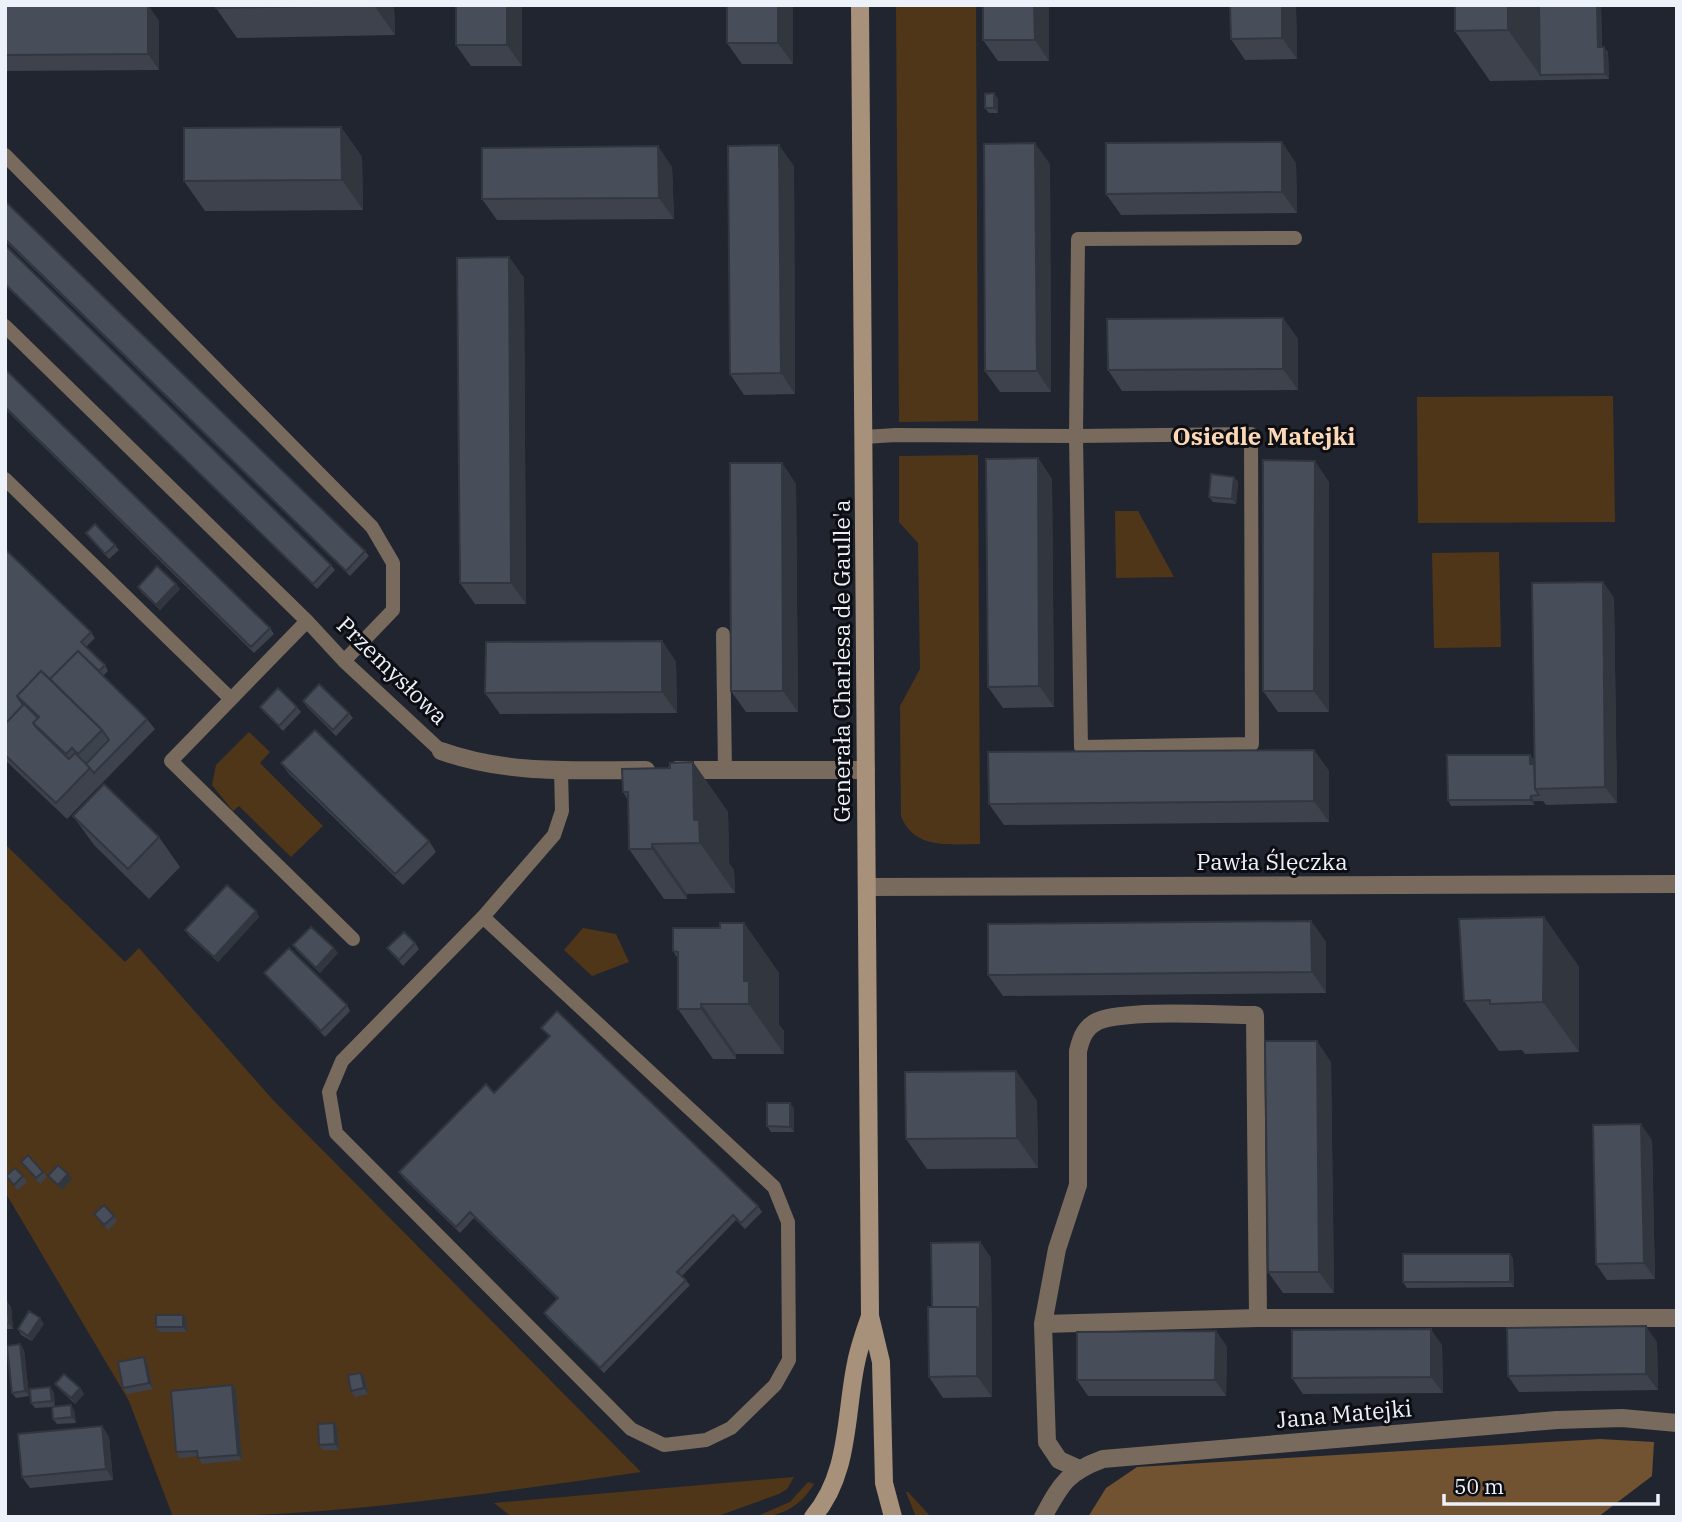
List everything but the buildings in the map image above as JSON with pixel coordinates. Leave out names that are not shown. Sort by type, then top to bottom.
[{"type":"main road","name":"Generała Charlesa de Gaulle'a","points":[[860,5],[870,1316],[881,1362],[884,1483],[893,1517]]},
{"type":"main road","name":"Generała Charlesa de Gaulle'a","points":[[813,1517],[827,1500],[836,1480],[856,1362],[870,1316]]},
{"type":"street","name":"Przemysłowa","points":[[442,751],[474,762],[512,770],[866,770]]},
{"type":"street","name":"Pawła Ślęczka","points":[[867,887],[1677,884]]},
{"type":"street","points":[[1043,1517],[1060,1485],[1077,1468],[1059,1460],[1047,1442],[1043,1324],[1057,1249],[1078,1185],[1078,1051],[1083,1034],[1097,1022],[1121,1016],[1255,1015],[1258,1318]]},
{"type":"street","points":[[1043,1324],[1258,1318],[1677,1318]]},
{"type":"street","name":"Jana Matejki","points":[[1077,1468],[1102,1459],[1557,1420],[1622,1418],[1677,1423]]},
{"type":"lane","points":[[5,155],[372,527],[393,563],[393,610],[344,661]]},
{"type":"lane","points":[[864,437],[896,435],[1076,436],[1251,434],[1252,744],[1081,747],[1076,436],[1078,239],[1295,238]]},
{"type":"lane","name":"Przemysłowa","points":[[5,326],[307,621],[344,661],[442,751]]},
{"type":"lane","points":[[5,479],[231,699]]},
{"type":"lane","points":[[307,621],[171,761],[353,939]]},
{"type":"lane","points":[[723,634],[725,770]]},
{"type":"lane","points":[[483,917],[774,1187],[788,1222],[789,1360],[775,1385],[731,1428],[706,1440],[664,1445],[631,1429],[335,1133],[329,1091],[342,1061],[483,917],[554,835],[562,811],[561,771]]},
{"type":"shaded area","points":[[896,5],[976,5],[978,421],[899,422]]},
{"type":"shaded area","points":[[1613,396],[1615,522],[1418,523],[1417,397]]},
{"type":"shaded area","points":[[978,455],[980,844],[934,843],[915,835],[901,816],[900,706],[920,669],[918,543],[899,522],[899,456]]},
{"type":"shaded area","points":[[1115,511],[1138,511],[1174,577],[1116,578]]},
{"type":"shaded area","points":[[1499,552],[1501,647],[1434,648],[1432,553]]},
{"type":"shaded area","points":[[249,732],[270,752],[260,763],[323,826],[291,857],[239,806],[233,811],[212,785],[216,765]]},
{"type":"shaded area","points":[[5,844],[125,962],[139,948],[273,1100],[641,1472],[349,1509],[173,1517],[129,1401],[5,1192]]},
{"type":"shaded area","points":[[583,928],[616,934],[629,962],[592,976],[564,950]]},
{"type":"shaded area","points":[[1600,1439],[1654,1442],[1652,1476],[1598,1517],[1088,1517],[1106,1488],[1137,1467]]},
{"type":"shaded area","points":[[794,1477],[787,1489],[779,1494],[715,1517],[512,1517],[494,1503]]},
{"type":"shaded area","points":[[808,1482],[814,1484],[796,1505],[781,1513],[755,1517],[790,1502]]},
{"type":"shaded area","points":[[908,1492],[931,1517],[916,1517]]},
{"type":"district","name":"Osiedle Matejki","points":[[1264,436]]}]
